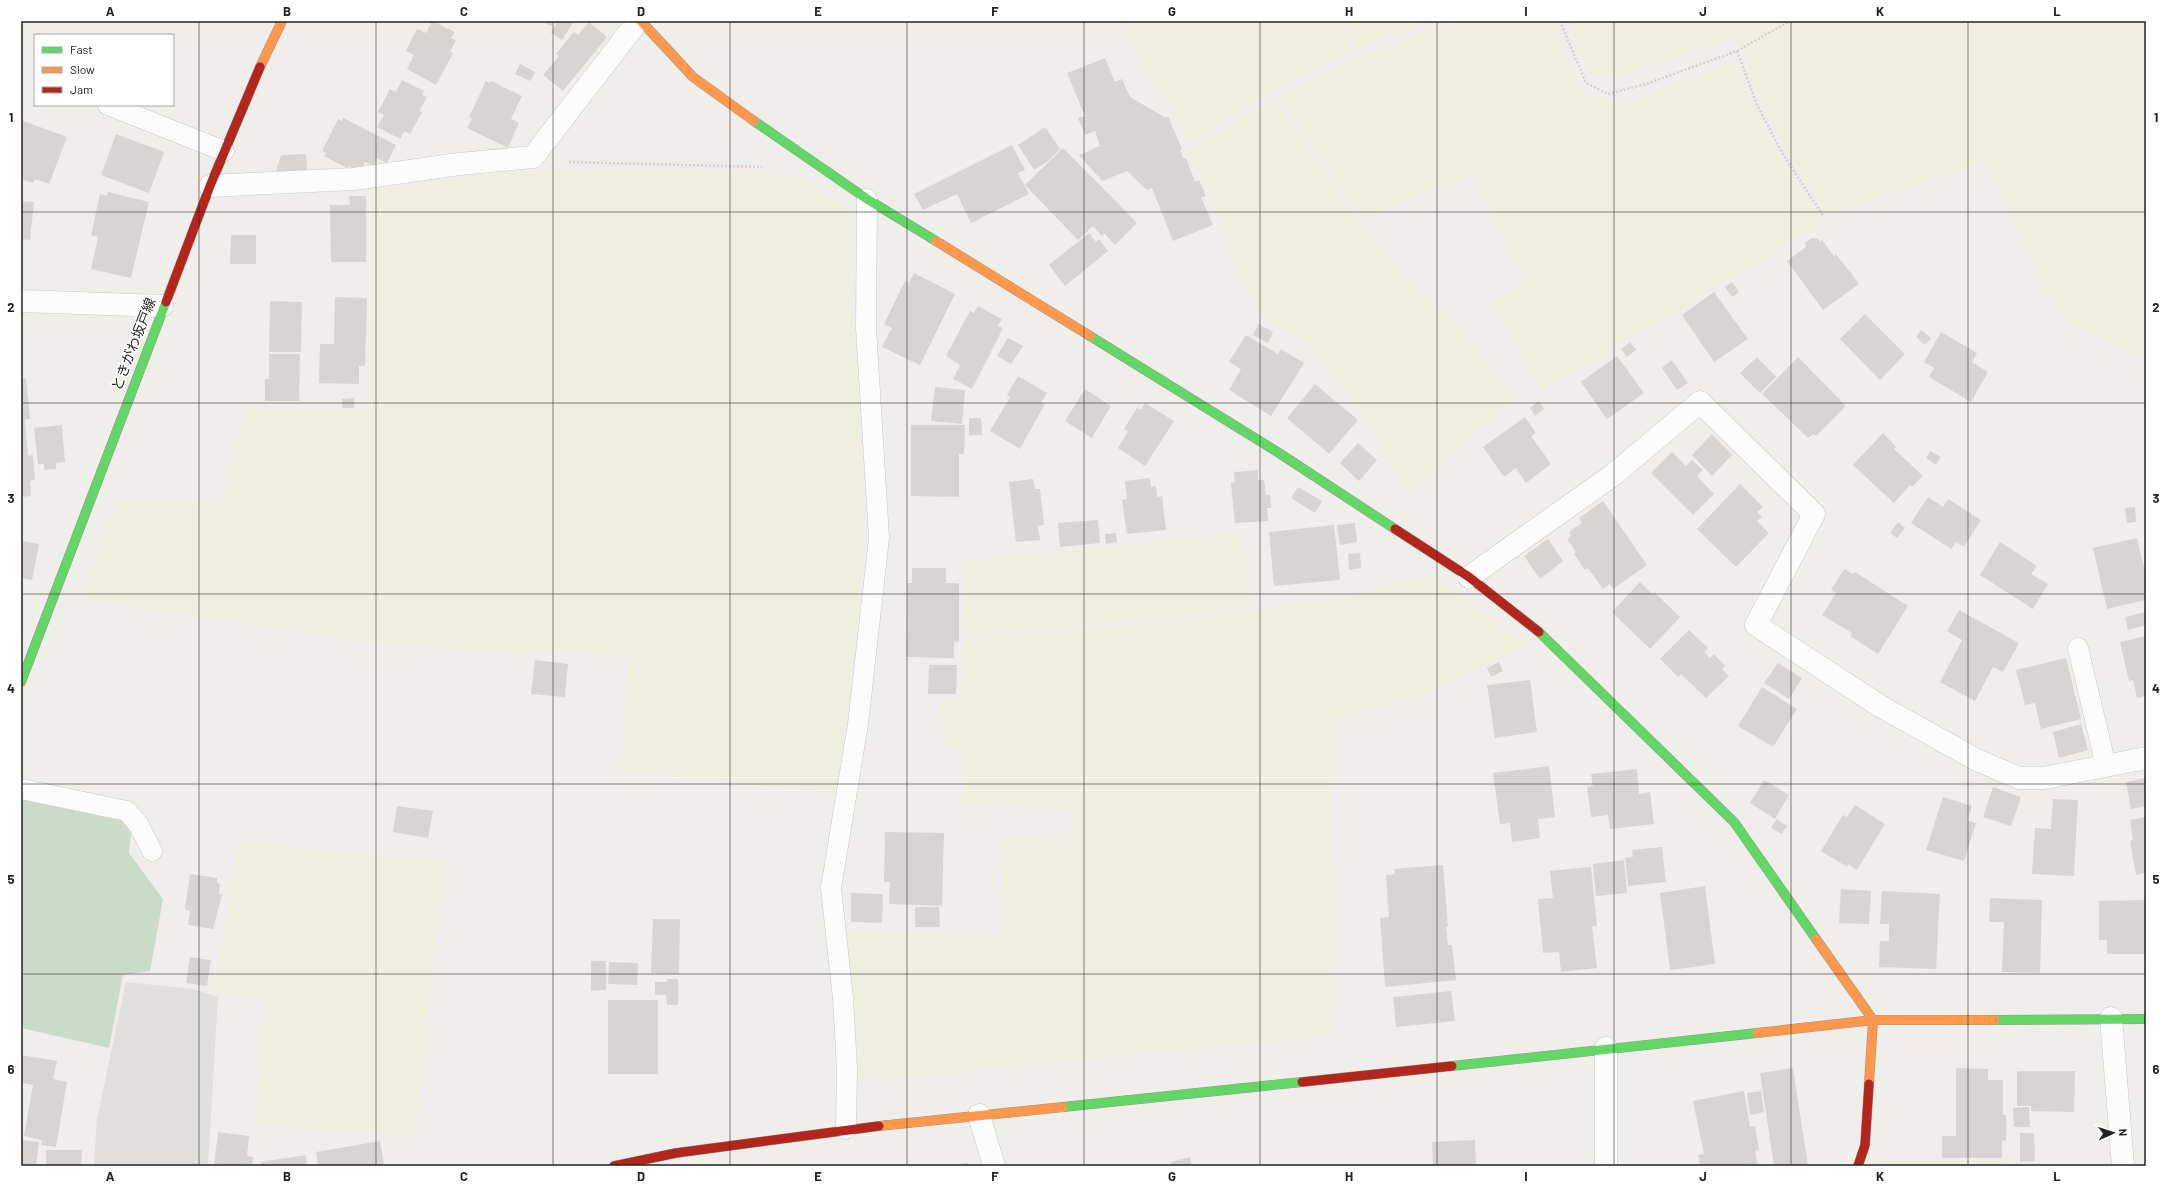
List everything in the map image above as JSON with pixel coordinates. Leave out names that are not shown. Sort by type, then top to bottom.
[{"type":"street","name":"ときがわ坂戸線","points":[[21,682],[162,306],[224,151],[264,58],[282,21]]},
{"type":"street","points":[[210,186],[354,179],[459,164],[533,157],[638,21]]},
{"type":"street","points":[[641,21],[693,77],[770,133],[867,199],[1279,453],[1469,577],[1550,641],[1734,822],[1873,1020],[1865,1145],[1858,1166]]},
{"type":"street","points":[[21,301],[162,306]]},
{"type":"street","points":[[1469,577],[1613,475],[1700,402],[1814,514],[1756,625],[1880,706],[1977,760],[2019,778],[2044,778],[2146,758]]},
{"type":"street","points":[[2111,1018],[2123,1166]]},
{"type":"street","points":[[614,1166],[676,1153],[846,1129],[1873,1020],[2146,1019]]},
{"type":"street","points":[[1606,1048],[1606,1166]]},
{"type":"street","points":[[979,1116],[994,1166]]},
{"type":"lane","points":[[111,106],[224,151]]},
{"type":"lane","points":[[846,1129],[847,1069],[844,1014],[831,888],[858,724],[879,538],[866,328],[867,199]]},
{"type":"lane","points":[[2078,648],[2106,766]]},
{"type":"lane","points":[[21,789],[127,811],[138,824],[152,852]]},
{"type":"path","points":[[1560,21],[1586,83],[1608,94],[1646,84],[1737,51],[1790,21]]},
{"type":"path","points":[[1737,51],[1764,118],[1784,156],[1824,217]]},
{"type":"path","points":[[533,157],[556,162],[764,167]]},
{"type":"green space","points":[[1126,21],[1342,21],[1353,51],[1293,78],[1188,145],[1170,101],[1144,72],[1129,37]]},
{"type":"green space","points":[[1347,21],[1427,21],[1357,50]]},
{"type":"green space","points":[[1456,21],[1552,21],[1583,93],[1625,105],[1733,63],[1771,143],[1818,211],[1819,226],[1543,391],[1494,305],[1527,282],[1474,174],[1363,219],[1278,94],[1301,86],[1360,58]]},
{"type":"green space","points":[[1569,21],[2146,21],[2146,358],[2066,322],[2057,293],[2046,295],[1987,161],[1828,215],[1777,136],[1744,54],[1735,38],[1616,78],[1591,75]]},
{"type":"green space","points":[[1275,99],[1360,224],[1401,272],[1462,330],[1515,400],[1466,442],[1409,495],[1384,457],[1373,431],[1327,366],[1309,346],[1263,318],[1244,285],[1231,258],[1222,223],[1189,151]]},
{"type":"green space","points":[[521,169],[665,171],[798,176],[848,209],[852,231],[850,287],[859,380],[864,477],[863,561],[853,690],[836,794],[621,771],[629,657],[534,649],[522,655],[348,640],[83,599],[118,501],[225,502],[244,411],[368,412],[372,192]]},
{"type":"green space","points":[[1244,533],[1251,607],[1169,618],[963,635],[965,561]]},
{"type":"green space","points":[[1432,574],[1527,647],[1411,699],[1333,719],[1330,1037],[1098,1058],[878,1081],[858,1078],[846,931],[1001,937],[1006,838],[1070,840],[1071,810],[962,804],[967,758],[963,751],[948,749],[939,704],[961,702],[964,639],[1169,622],[1346,598]]},
{"type":"green space","points":[[21,799],[124,817],[131,834],[129,853],[163,899],[150,971],[123,975],[109,1048],[21,1028]]},
{"type":"green space","points":[[239,841],[332,852],[444,862],[415,1137],[256,1125],[267,1002],[214,992]]},
{"type":"green space","points":[[1875,1161],[2006,1161],[2006,1166],[1873,1166]]},
{"type":"shaded area","points":[[126,982],[193,989],[218,997],[208,1166],[94,1166],[97,1119]]},
{"type":"building","points":[[432,21],[455,32],[451,38],[456,40],[450,52],[453,53],[436,85],[407,69],[414,55],[406,51],[417,29],[426,33]]},
{"type":"building","points":[[542,21],[554,21],[551,26]]},
{"type":"building","points":[[558,21],[574,21],[562,40],[551,33]]},
{"type":"building","points":[[589,22],[607,37],[563,91],[543,75],[559,56],[556,54],[574,32],[578,35]]},
{"type":"building","points":[[1105,58],[1115,82],[1122,79],[1130,97],[1166,118],[1168,116],[1182,149],[1180,149],[1183,159],[1186,158],[1195,182],[1199,180],[1206,196],[1201,197],[1213,225],[1173,241],[1152,188],[1147,190],[1127,171],[1102,181],[1079,155],[1100,146],[1095,131],[1085,135],[1078,118],[1085,116],[1067,73]]},
{"type":"building","points":[[520,64],[535,72],[530,81],[515,74]]},
{"type":"building","points":[[402,80],[424,91],[422,95],[427,97],[419,111],[422,112],[410,134],[404,131],[400,139],[377,127],[384,115],[378,112],[390,89],[396,92]]},
{"type":"building","points":[[486,81],[490,83],[491,81],[522,96],[511,119],[519,123],[508,148],[467,128],[472,118],[469,117]]},
{"type":"building","points":[[343,118],[396,145],[387,163],[377,158],[374,166],[365,162],[360,172],[348,166],[347,168],[324,156],[326,153],[322,151],[338,119],[342,121]]},
{"type":"building","points":[[21,120],[67,137],[49,184],[35,179],[33,183],[21,179]]},
{"type":"building","points":[[1045,127],[1060,149],[1047,162],[1034,170],[1018,145]]},
{"type":"building","points":[[116,134],[164,152],[149,193],[101,175]]},
{"type":"building","points":[[1012,145],[1025,170],[1018,173],[1029,194],[971,223],[957,194],[923,210],[914,194]]},
{"type":"building","points":[[1063,148],[1137,223],[1115,245],[1104,233],[1102,236],[1093,226],[1078,240],[1025,185]]},
{"type":"building","points":[[306,154],[307,175],[275,175],[281,155]]},
{"type":"building","points":[[108,192],[149,202],[131,278],[91,269],[98,237],[91,235],[100,194],[107,196]]},
{"type":"building","points":[[349,196],[366,196],[366,262],[331,262],[330,205],[350,205]]},
{"type":"building","points":[[21,201],[34,202],[30,240],[21,239]]},
{"type":"building","points":[[1089,233],[1096,242],[1099,239],[1108,251],[1065,286],[1049,265]]},
{"type":"building","points":[[231,235],[256,235],[256,264],[230,264]]},
{"type":"building","points":[[1812,238],[1818,239],[1820,242],[1822,240],[1834,256],[1836,254],[1859,284],[1823,310],[1787,261],[1806,247],[1805,243]]},
{"type":"building","points":[[914,273],[955,294],[920,365],[882,347],[892,328],[884,324],[905,281],[909,283]]},
{"type":"building","points":[[1732,282],[1739,292],[1732,297],[1725,287]]},
{"type":"building","points":[[1714,292],[1748,339],[1714,362],[1682,315]]},
{"type":"building","points":[[335,297],[367,298],[365,366],[359,366],[359,384],[319,383],[320,344],[334,344]]},
{"type":"building","points":[[270,301],[302,302],[301,352],[269,352]]},
{"type":"building","points":[[978,306],[1002,319],[998,326],[1003,328],[972,389],[953,379],[960,365],[946,356],[970,311],[974,313]]},
{"type":"building","points":[[1865,314],[1905,354],[1880,380],[1840,339]]},
{"type":"building","points":[[1258,324],[1273,332],[1268,343],[1253,335]]},
{"type":"building","points":[[1921,330],[1931,338],[1925,345],[1916,337]]},
{"type":"building","points":[[1941,332],[1977,353],[1972,362],[1988,372],[1971,402],[1929,377],[1934,368],[1924,362]]},
{"type":"building","points":[[1246,335],[1278,354],[1281,349],[1304,363],[1271,416],[1229,390],[1241,369],[1229,362]]},
{"type":"building","points":[[1008,338],[1023,346],[1011,364],[997,356]]},
{"type":"building","points":[[1630,342],[1636,350],[1627,357],[1621,349]]},
{"type":"building","points":[[269,354],[300,354],[299,401],[265,401],[265,379],[269,379]]},
{"type":"building","points":[[1617,356],[1644,393],[1607,419],[1581,382]]},
{"type":"building","points":[[1757,357],[1776,377],[1760,393],[1740,373]]},
{"type":"building","points":[[1798,357],[1846,406],[1816,436],[1814,434],[1808,438],[1762,394]]},
{"type":"building","points":[[1672,360],[1688,383],[1677,390],[1662,368]]},
{"type":"building","points":[[1018,376],[1047,393],[1041,402],[1045,404],[1020,449],[990,431],[1010,397],[1007,395]]},
{"type":"building","points":[[21,378],[26,378],[30,419],[25,420],[28,456],[33,455],[35,480],[30,481],[31,496],[21,497]]},
{"type":"building","points":[[1315,384],[1358,420],[1329,454],[1287,418]]},
{"type":"building","points":[[935,387],[965,390],[962,424],[931,421]]},
{"type":"building","points":[[1085,389],[1111,406],[1092,438],[1065,421]]},
{"type":"building","points":[[354,398],[354,408],[342,408],[342,399]]},
{"type":"building","points":[[1539,401],[1544,409],[1535,416],[1530,408]]},
{"type":"building","points":[[1145,403],[1174,421],[1145,466],[1118,448],[1128,431],[1124,429],[1137,408],[1141,410]]},
{"type":"building","points":[[1525,417],[1536,433],[1531,436],[1551,464],[1526,483],[1516,468],[1504,477],[1483,447]]},
{"type":"building","points":[[969,418],[981,418],[982,435],[969,435]]},
{"type":"building","points":[[62,425],[65,462],[56,463],[56,469],[44,470],[44,464],[38,464],[34,428]]},
{"type":"building","points":[[911,425],[965,425],[964,454],[959,454],[959,497],[911,496]]},
{"type":"building","points":[[1883,433],[1896,447],[1894,449],[1923,476],[1912,487],[1910,485],[1894,503],[1853,465]]},
{"type":"building","points":[[1712,434],[1732,455],[1712,476],[1692,455]]},
{"type":"building","points":[[1358,443],[1377,460],[1359,481],[1340,463]]},
{"type":"building","points":[[1930,451],[1941,457],[1936,465],[1926,458]]},
{"type":"building","points":[[1672,452],[1686,466],[1692,460],[1703,470],[1697,476],[1714,494],[1693,515],[1651,473]]},
{"type":"building","points":[[1258,470],[1258,480],[1264,480],[1266,495],[1270,495],[1271,508],[1267,508],[1268,521],[1235,523],[1231,483],[1235,482],[1234,472]]},
{"type":"building","points":[[1150,478],[1151,487],[1156,486],[1157,497],[1162,496],[1166,530],[1127,534],[1122,500],[1127,499],[1125,481]]},
{"type":"building","points":[[1033,479],[1035,489],[1040,489],[1044,525],[1038,526],[1040,540],[1016,542],[1009,482]]},
{"type":"building","points":[[1740,484],[1763,507],[1757,512],[1762,517],[1757,521],[1769,533],[1736,567],[1697,529]]},
{"type":"building","points":[[1298,487],[1322,501],[1315,513],[1291,498]]},
{"type":"building","points":[[1928,497],[1943,507],[1948,499],[1981,520],[1964,547],[1956,542],[1951,549],[1911,523]]},
{"type":"building","points":[[1603,501],[1647,565],[1613,589],[1610,584],[1603,589],[1588,568],[1585,570],[1574,554],[1576,552],[1567,539],[1571,536],[1569,532],[1582,523],[1579,518]]},
{"type":"building","points":[[2135,507],[2136,522],[2127,523],[2125,508]]},
{"type":"building","points":[[1098,520],[1100,543],[1060,547],[1058,523]]},
{"type":"building","points":[[1898,522],[1905,528],[1897,538],[1890,533]]},
{"type":"building","points":[[1355,523],[1357,542],[1340,545],[1337,525]]},
{"type":"building","points":[[1334,525],[1340,580],[1274,586],[1269,532]]},
{"type":"building","points":[[1116,533],[1117,542],[1106,544],[1105,534]]},
{"type":"building","points":[[2137,538],[2146,576],[2146,600],[2107,609],[2093,548]]},
{"type":"building","points":[[1548,539],[1563,561],[1540,579],[1524,556]]},
{"type":"building","points":[[21,541],[39,544],[32,580],[21,578]]},
{"type":"building","points":[[2000,542],[2037,566],[2031,574],[2048,584],[2033,609],[1980,575]]},
{"type":"building","points":[[1360,553],[1361,568],[1349,570],[1348,554]]},
{"type":"building","points":[[912,568],[946,568],[946,583],[959,583],[959,642],[954,642],[954,658],[906,657],[907,583],[912,583]]},
{"type":"building","points":[[1844,569],[1853,574],[1855,572],[1908,606],[1878,654],[1850,636],[1852,633],[1822,615],[1836,593],[1831,590]]},
{"type":"building","points":[[1640,582],[1652,594],[1654,592],[1680,617],[1650,649],[1612,612]]},
{"type":"building","points":[[1959,610],[2019,643],[2003,672],[1993,667],[1975,701],[1940,682],[1962,640],[1947,631]]},
{"type":"building","points":[[2146,612],[2146,625],[2128,630],[2125,617]]},
{"type":"building","points":[[1689,630],[1708,648],[1704,652],[1710,658],[1714,654],[1725,666],[1722,669],[1729,676],[1706,698],[1681,674],[1678,677],[1660,659]]},
{"type":"building","points":[[2146,636],[2146,696],[2137,698],[2133,680],[2129,681],[2120,642]]},
{"type":"building","points":[[2066,658],[2081,719],[2041,729],[2035,703],[2025,705],[2016,670]]},
{"type":"building","points":[[535,660],[568,664],[565,697],[531,694]]},
{"type":"building","points":[[1499,662],[1503,671],[1491,677],[1487,668]]},
{"type":"building","points":[[1778,663],[1802,678],[1789,699],[1764,683]]},
{"type":"building","points":[[929,665],[957,665],[956,694],[928,694]]},
{"type":"building","points":[[1530,680],[1537,732],[1495,738],[1487,685]]},
{"type":"building","points":[[1762,687],[1797,709],[1773,747],[1738,726]]},
{"type":"building","points":[[2081,724],[2088,750],[2059,758],[2053,732]]},
{"type":"building","points":[[1549,766],[1555,817],[1538,819],[1540,838],[1512,842],[1510,823],[1500,824],[1493,773]]},
{"type":"building","points":[[1637,769],[1639,794],[1650,792],[1654,824],[1610,829],[1608,815],[1591,817],[1587,787],[1593,786],[1591,774]]},
{"type":"building","points":[[2146,778],[2146,806],[2131,809],[2126,782]]},
{"type":"building","points":[[1764,780],[1789,795],[1775,819],[1750,803]]},
{"type":"building","points":[[1993,787],[2021,797],[2011,826],[1983,817]]},
{"type":"building","points":[[1943,797],[1972,806],[1967,820],[1976,823],[1964,861],[1926,850]]},
{"type":"building","points":[[2053,799],[2078,800],[2074,876],[2032,874],[2035,828],[2051,829]]},
{"type":"building","points":[[1855,805],[1885,824],[1857,870],[1848,864],[1847,867],[1821,851],[1843,815],[1847,817]]},
{"type":"building","points":[[397,806],[433,811],[428,838],[393,832]]},
{"type":"building","points":[[2146,817],[2146,873],[2136,875],[2130,841],[2133,840],[2130,820]]},
{"type":"building","points":[[1777,819],[1787,826],[1782,834],[1771,828]]},
{"type":"building","points":[[885,832],[944,833],[942,906],[889,904],[890,882],[884,882]]},
{"type":"building","points":[[1662,847],[1666,882],[1628,886],[1625,858],[1633,857],[1632,850]]},
{"type":"building","points":[[1624,860],[1627,893],[1596,896],[1593,864]]},
{"type":"building","points":[[1443,865],[1448,945],[1452,945],[1456,980],[1385,987],[1380,918],[1389,917],[1386,875],[1395,874],[1394,869]]},
{"type":"building","points":[[1591,867],[1597,926],[1592,926],[1597,968],[1561,972],[1559,952],[1543,953],[1538,899],[1553,898],[1550,871]]},
{"type":"building","points":[[190,874],[217,878],[217,883],[220,884],[219,894],[222,894],[213,929],[188,925],[190,911],[185,909]]},
{"type":"building","points":[[1705,886],[1715,964],[1670,970],[1660,893]]},
{"type":"building","points":[[1841,889],[1871,891],[1869,924],[1839,923]]},
{"type":"building","points":[[1882,891],[1940,894],[1936,969],[1879,967],[1880,941],[1889,941],[1889,924],[1880,924]]},
{"type":"building","points":[[851,893],[883,894],[882,923],[851,922]]},
{"type":"building","points":[[1990,898],[2042,900],[2040,973],[2002,972],[2004,922],[1989,922]]},
{"type":"building","points":[[2146,900],[2146,954],[2107,954],[2107,940],[2099,940],[2099,901]]},
{"type":"building","points":[[915,907],[939,907],[940,927],[915,927]]},
{"type":"building","points":[[653,919],[680,919],[679,974],[651,973]]},
{"type":"building","points":[[190,957],[211,960],[207,986],[186,983]]},
{"type":"building","points":[[591,961],[606,961],[606,990],[591,991]]},
{"type":"building","points":[[609,962],[638,963],[637,985],[608,984]]},
{"type":"building","points":[[667,979],[678,979],[678,1005],[667,1005],[666,995],[655,995],[655,982],[667,982]]},
{"type":"building","points":[[1451,991],[1455,1021],[1396,1027],[1393,997]]},
{"type":"building","points":[[608,1000],[658,1000],[658,1074],[608,1074]]},
{"type":"building","points":[[21,1055],[57,1061],[53,1079],[67,1082],[56,1147],[41,1145],[42,1140],[24,1136],[33,1085],[21,1083]]},
{"type":"building","points":[[1793,1068],[1808,1166],[1774,1166],[1760,1073]]},
{"type":"building","points":[[1956,1068],[1988,1069],[1988,1080],[2003,1080],[2003,1115],[2006,1115],[2006,1141],[2002,1140],[2002,1158],[1942,1158],[1942,1136],[1956,1136]]},
{"type":"building","points":[[2017,1071],[2075,1071],[2074,1112],[2031,1111],[2031,1106],[2017,1106]]},
{"type":"building","points":[[1744,1091],[1750,1127],[1755,1126],[1759,1150],[1755,1151],[1758,1166],[1700,1166],[1698,1155],[1704,1154],[1693,1101]]},
{"type":"building","points":[[1761,1091],[1764,1112],[1750,1115],[1747,1093]]},
{"type":"building","points":[[2029,1107],[2030,1127],[2014,1127],[2013,1108]]},
{"type":"building","points":[[218,1132],[249,1136],[247,1156],[253,1157],[252,1166],[214,1166]]},
{"type":"building","points":[[2020,1133],[2034,1133],[2035,1161],[2020,1162]]},
{"type":"building","points":[[21,1140],[39,1142],[36,1166],[21,1166]]},
{"type":"building","points":[[1475,1140],[1476,1166],[1433,1166],[1432,1142]]},
{"type":"building","points":[[380,1141],[384,1164],[374,1166],[318,1166],[316,1152]]},
{"type":"building","points":[[46,1150],[82,1150],[81,1166],[46,1166]]},
{"type":"building","points":[[306,1155],[307,1166],[261,1166],[261,1162]]},
{"type":"building","points":[[1190,1157],[1192,1166],[1172,1166],[1171,1162]]},
{"type":"building","points":[[968,1163],[969,1166],[955,1166],[955,1165]]},
{"type":"traffic: fast","points":[[754,121],[867,199],[936,241]]},
{"type":"traffic: fast","points":[[21,682],[166,302]]},
{"type":"traffic: fast","points":[[1090,336],[1279,453],[1395,529]]},
{"type":"traffic: fast","points":[[1539,632],[1734,822],[1816,939]]},
{"type":"traffic: fast","points":[[1995,1020],[2146,1019]]},
{"type":"traffic: fast","points":[[1452,1066],[1757,1033]]},
{"type":"traffic: fast","points":[[1063,1107],[1302,1082]]},
{"type":"traffic: slow","points":[[260,67],[282,21]]},
{"type":"traffic: slow","points":[[641,21],[693,77],[754,121]]},
{"type":"traffic: slow","points":[[936,241],[1090,336]]},
{"type":"traffic: slow","points":[[1816,939],[1873,1020],[1869,1084]]},
{"type":"traffic: slow","points":[[1757,1033],[1873,1020],[1995,1020]]},
{"type":"traffic: slow","points":[[879,1126],[1063,1107]]},
{"type":"traffic: jam","points":[[166,302],[210,186],[260,67]]},
{"type":"traffic: jam","points":[[1395,529],[1469,577],[1539,632]]},
{"type":"traffic: jam","points":[[1302,1082],[1452,1066]]},
{"type":"traffic: jam","points":[[1858,1166],[1865,1145],[1869,1084]]},
{"type":"traffic: jam","points":[[614,1166],[676,1153],[879,1126]]}]
